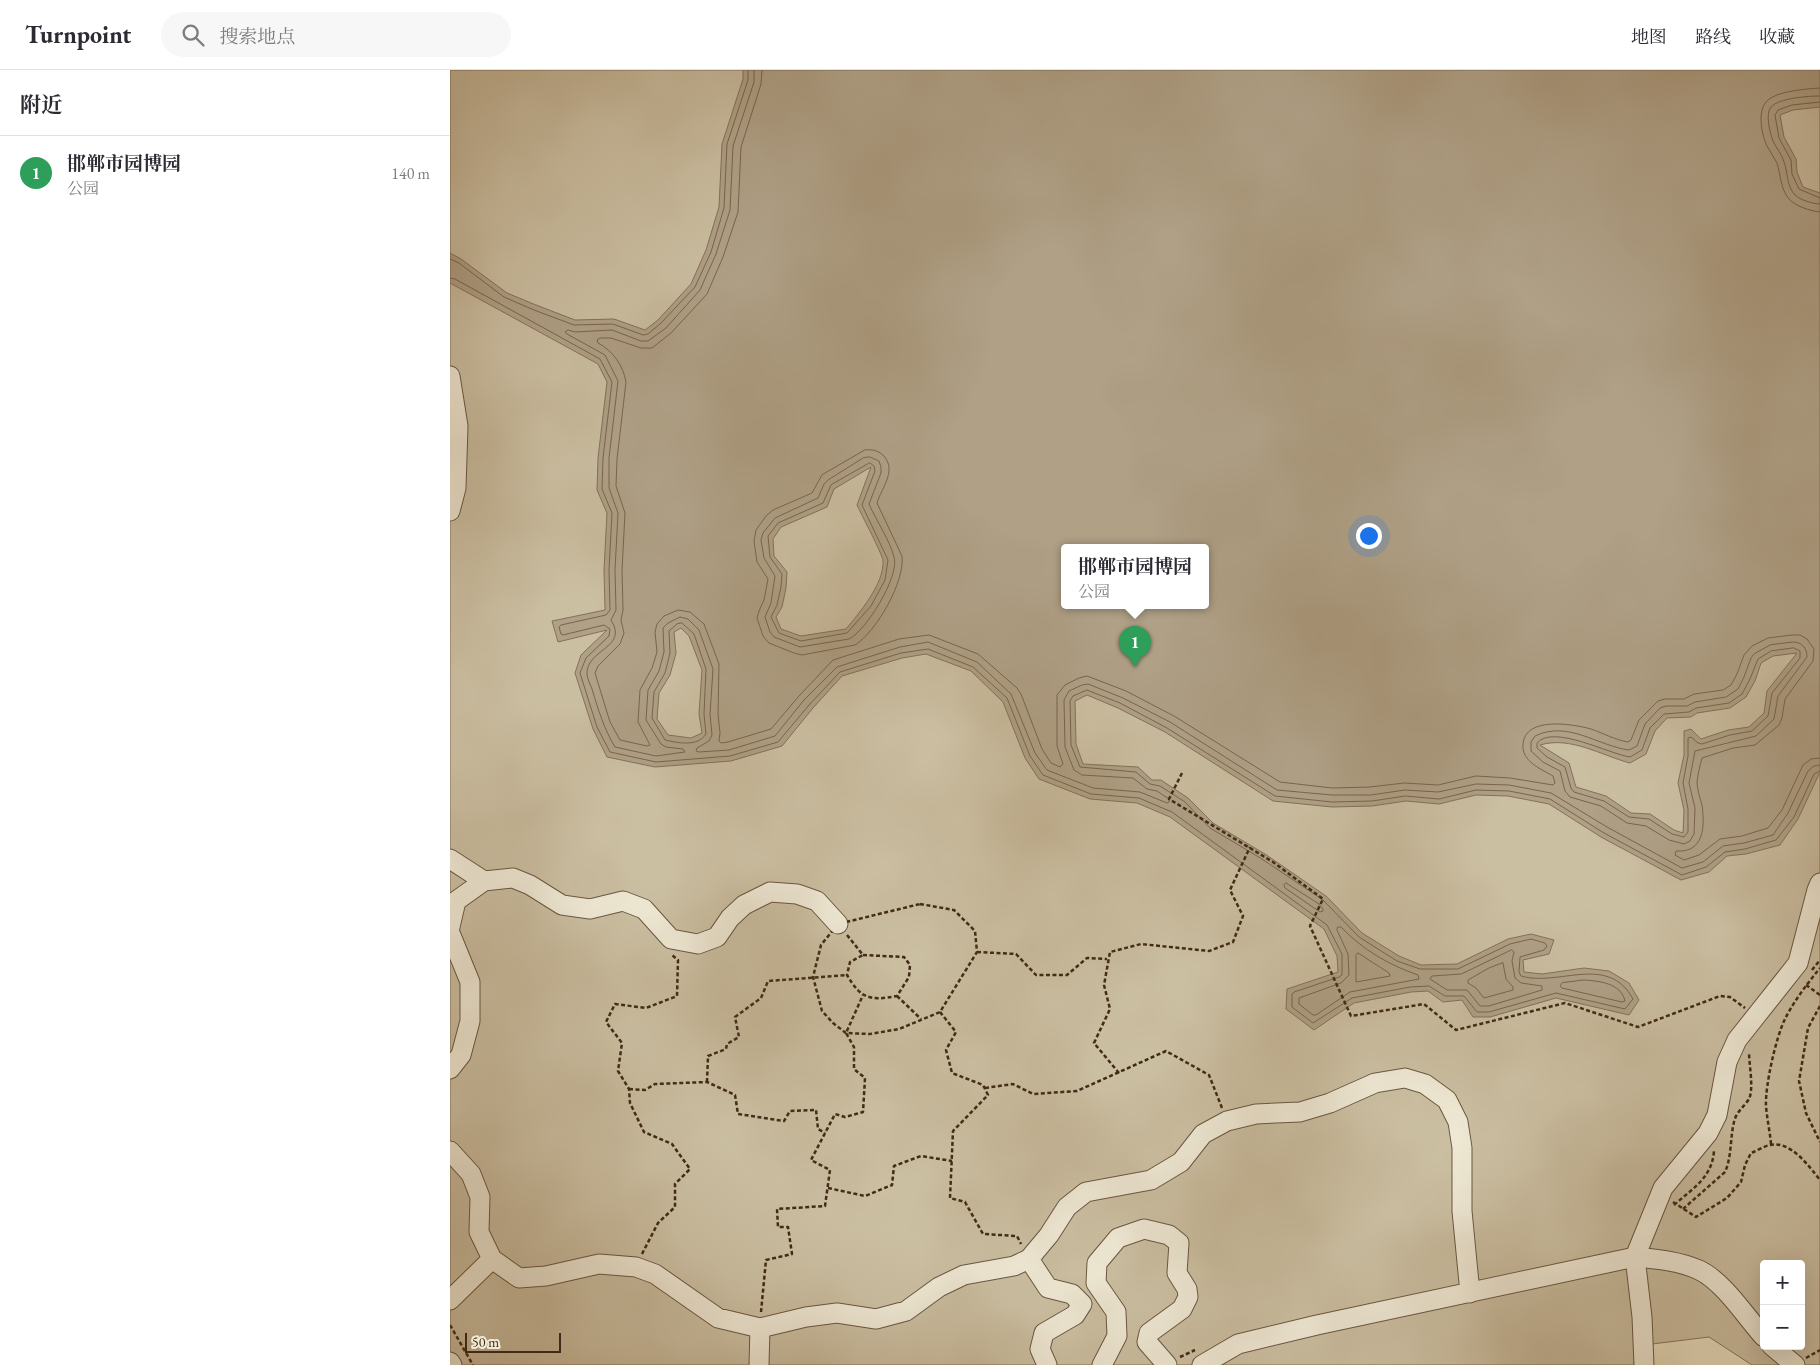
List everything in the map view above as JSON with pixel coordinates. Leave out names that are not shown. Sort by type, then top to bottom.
[{"type":"street","points":[[450,376],[458,426],[456,488],[450,510]]},
{"type":"street","points":[[450,859],[484,881]]},
{"type":"street","points":[[450,927],[456,901],[484,881],[513,878],[530,885],[562,905],[590,909],[623,901],[644,909],[671,939],[698,944],[717,936],[730,918],[744,904],[770,892],[797,894],[817,901],[838,924]]},
{"type":"street","points":[[1798,964],[1816,890],[1820,883]]},
{"type":"street","points":[[450,933],[470,982],[470,1021],[461,1055],[450,1069]]},
{"type":"street","points":[[1644,1365],[1642,1317],[1635,1257],[1663,1188],[1708,1133],[1717,1115],[1727,1062],[1737,1040],[1798,964],[1820,940]]},
{"type":"street","points":[[450,1151],[471,1174],[480,1197],[479,1232],[492,1259],[519,1278],[546,1276],[599,1264],[636,1267],[655,1274],[718,1318],[760,1328],[806,1317],[837,1313],[876,1319],[906,1311],[939,1287],[964,1275],[1014,1266],[1029,1259],[1049,1235],[1067,1207],[1086,1192],[1151,1180],[1182,1162],[1203,1134],[1227,1121],[1256,1114],[1300,1112],[1330,1103],[1375,1083],[1405,1078],[1425,1084],[1447,1100],[1458,1122],[1462,1148],[1462,1211],[1470,1293]]},
{"type":"street","points":[[1102,1365],[1117,1336],[1117,1320],[1116,1312],[1096,1283],[1098,1262],[1118,1238],[1144,1229],[1169,1234],[1179,1243],[1177,1273],[1187,1289],[1188,1297],[1182,1309],[1149,1333],[1147,1342],[1166,1365]]},
{"type":"street","points":[[1202,1365],[1238,1344],[1635,1257],[1666,1260],[1700,1270],[1724,1289],[1760,1332]]},
{"type":"street","points":[[450,1300],[492,1259]]},
{"type":"street","points":[[1029,1259],[1048,1288],[1072,1294],[1082,1304],[1075,1315],[1044,1333],[1040,1349],[1047,1365]]},
{"type":"street","points":[[759,1365],[760,1328]]},
{"type":"street","points":[[1777,1350],[1795,1365]]},
{"type":"path","points":[[1182,773],[1169,799],[1250,847],[1323,899],[1310,926],[1351,1016],[1424,1004],[1456,1030],[1565,1003],[1638,1027],[1720,996],[1730,997],[1756,1017]]},
{"type":"path","points":[[1119,1073],[1094,1043],[1110,1009],[1104,985],[1110,952],[1141,944],[1209,951],[1233,942],[1243,916],[1230,890],[1250,847]]},
{"type":"path","points":[[760,1328],[766,1260],[792,1254],[788,1227],[778,1227],[777,1209],[826,1206],[830,1170],[811,1160],[835,1114],[844,1116],[863,1112],[865,1078],[854,1069],[854,1047],[846,1033],[822,1012],[812,977],[821,945],[838,924],[920,904],[954,910],[975,931],[977,952],[940,1012],[899,1029],[870,1034],[846,1033]]},
{"type":"path","points":[[838,924],[863,955]]},
{"type":"path","points":[[636,1267],[658,1223],[675,1207],[675,1184],[690,1170],[672,1144],[644,1132],[630,1104],[630,1089],[618,1071],[622,1043],[606,1022],[615,1004],[646,1008],[677,996],[678,960],[668,952],[671,939]]},
{"type":"path","points":[[977,952],[1016,954],[1036,975],[1067,975],[1087,958],[1108,958]]},
{"type":"path","points":[[863,955],[904,957],[910,965],[909,977],[897,996],[878,1000],[864,995],[854,987],[847,974],[850,962],[863,955]]},
{"type":"path","points":[[1771,1144],[1766,1104],[1768,1078],[1784,1020],[1806,985],[1820,968]]},
{"type":"path","points":[[707,1082],[708,1056],[726,1049],[727,1044],[739,1037],[736,1017],[761,998],[768,980],[847,974]]},
{"type":"path","points":[[1806,985],[1820,996]]},
{"type":"path","points":[[846,1033],[864,995]]},
{"type":"path","points":[[897,996],[922,1020]]},
{"type":"path","points":[[1820,1006],[1808,1028],[1799,1081],[1806,1113],[1820,1142]]},
{"type":"path","points":[[940,1012],[956,1032],[946,1050],[952,1073],[983,1085],[988,1094],[954,1131],[950,1198],[965,1202],[983,1234],[1017,1236],[1029,1259]]},
{"type":"path","points":[[984,1088],[1013,1084],[1033,1094],[1077,1091],[1166,1050],[1209,1075],[1227,1121]]},
{"type":"path","points":[[630,1089],[645,1090],[655,1084],[707,1082],[735,1095],[738,1114],[784,1121],[790,1111],[816,1110],[818,1129],[825,1134]]},
{"type":"path","points":[[1674,1204],[1696,1217],[1726,1198],[1741,1182],[1752,1153],[1771,1144],[1786,1147],[1804,1159],[1820,1180]]},
{"type":"path","points":[[828,1188],[865,1196],[892,1186],[894,1166],[921,1156],[952,1161]]},
{"type":"path","points":[[450,1325],[473,1365]]},
{"type":"shaded area","points":[[450,70],[1820,70],[1820,1365],[1752,1365],[1709,1337],[1644,1345],[1642,1365],[450,1365]]},
{"type":"water","points":[[743,70],[1820,70],[1820,107],[1793,110],[1780,115],[1784,137],[1796,159],[1797,172],[1803,187],[1820,193],[1820,772],[1798,819],[1780,845],[1746,854],[1727,856],[1709,872],[1681,880],[1601,837],[1549,804],[1508,796],[1476,795],[1439,804],[1406,801],[1372,806],[1332,807],[1273,801],[1165,732],[1118,708],[1087,695],[1075,701],[1076,744],[1083,764],[1138,767],[1152,780],[1161,780],[1188,798],[1213,823],[1265,854],[1326,896],[1362,933],[1399,956],[1421,965],[1457,964],[1508,939],[1531,934],[1554,940],[1549,954],[1523,960],[1524,972],[1542,974],[1584,968],[1609,971],[1629,983],[1639,1000],[1629,1015],[1556,998],[1490,1017],[1473,1017],[1462,1000],[1443,1002],[1428,991],[1411,992],[1354,1003],[1314,1030],[1286,1009],[1287,989],[1338,972],[1337,956],[1324,929],[1170,817],[1137,803],[1090,799],[1039,779],[1025,758],[1003,702],[971,671],[926,654],[902,658],[842,676],[782,746],[731,761],[655,767],[607,757],[593,729],[575,673],[581,655],[607,630],[558,642],[552,621],[605,610],[604,570],[607,513],[597,490],[598,458],[607,382],[598,364],[450,283],[450,253],[507,293],[536,305],[575,320],[614,319],[645,330],[658,320],[691,284],[706,250],[719,207],[722,144],[743,79]],"holes":[[[871,467],[857,505],[882,557],[880,579],[870,597],[846,629],[801,636],[781,629],[776,617],[782,607],[787,572],[774,556],[773,539],[781,527],[827,507],[834,489]],[[681,628],[689,636],[702,670],[699,714],[702,733],[691,738],[668,735],[657,719],[659,693],[670,675],[676,653],[674,632]],[[1797,653],[1767,691],[1764,713],[1749,727],[1728,730],[1701,739],[1691,729],[1684,731],[1684,755],[1678,783],[1684,810],[1683,833],[1674,830],[1650,814],[1631,813],[1606,796],[1576,787],[1569,763],[1540,745],[1552,743],[1574,745],[1630,763],[1646,754],[1655,731],[1667,718],[1691,717],[1697,713],[1730,708],[1746,697],[1755,681],[1761,663],[1773,656]]]},
{"type":"place","name":"邯郸市园博园","points":[[1135,667]]}]
